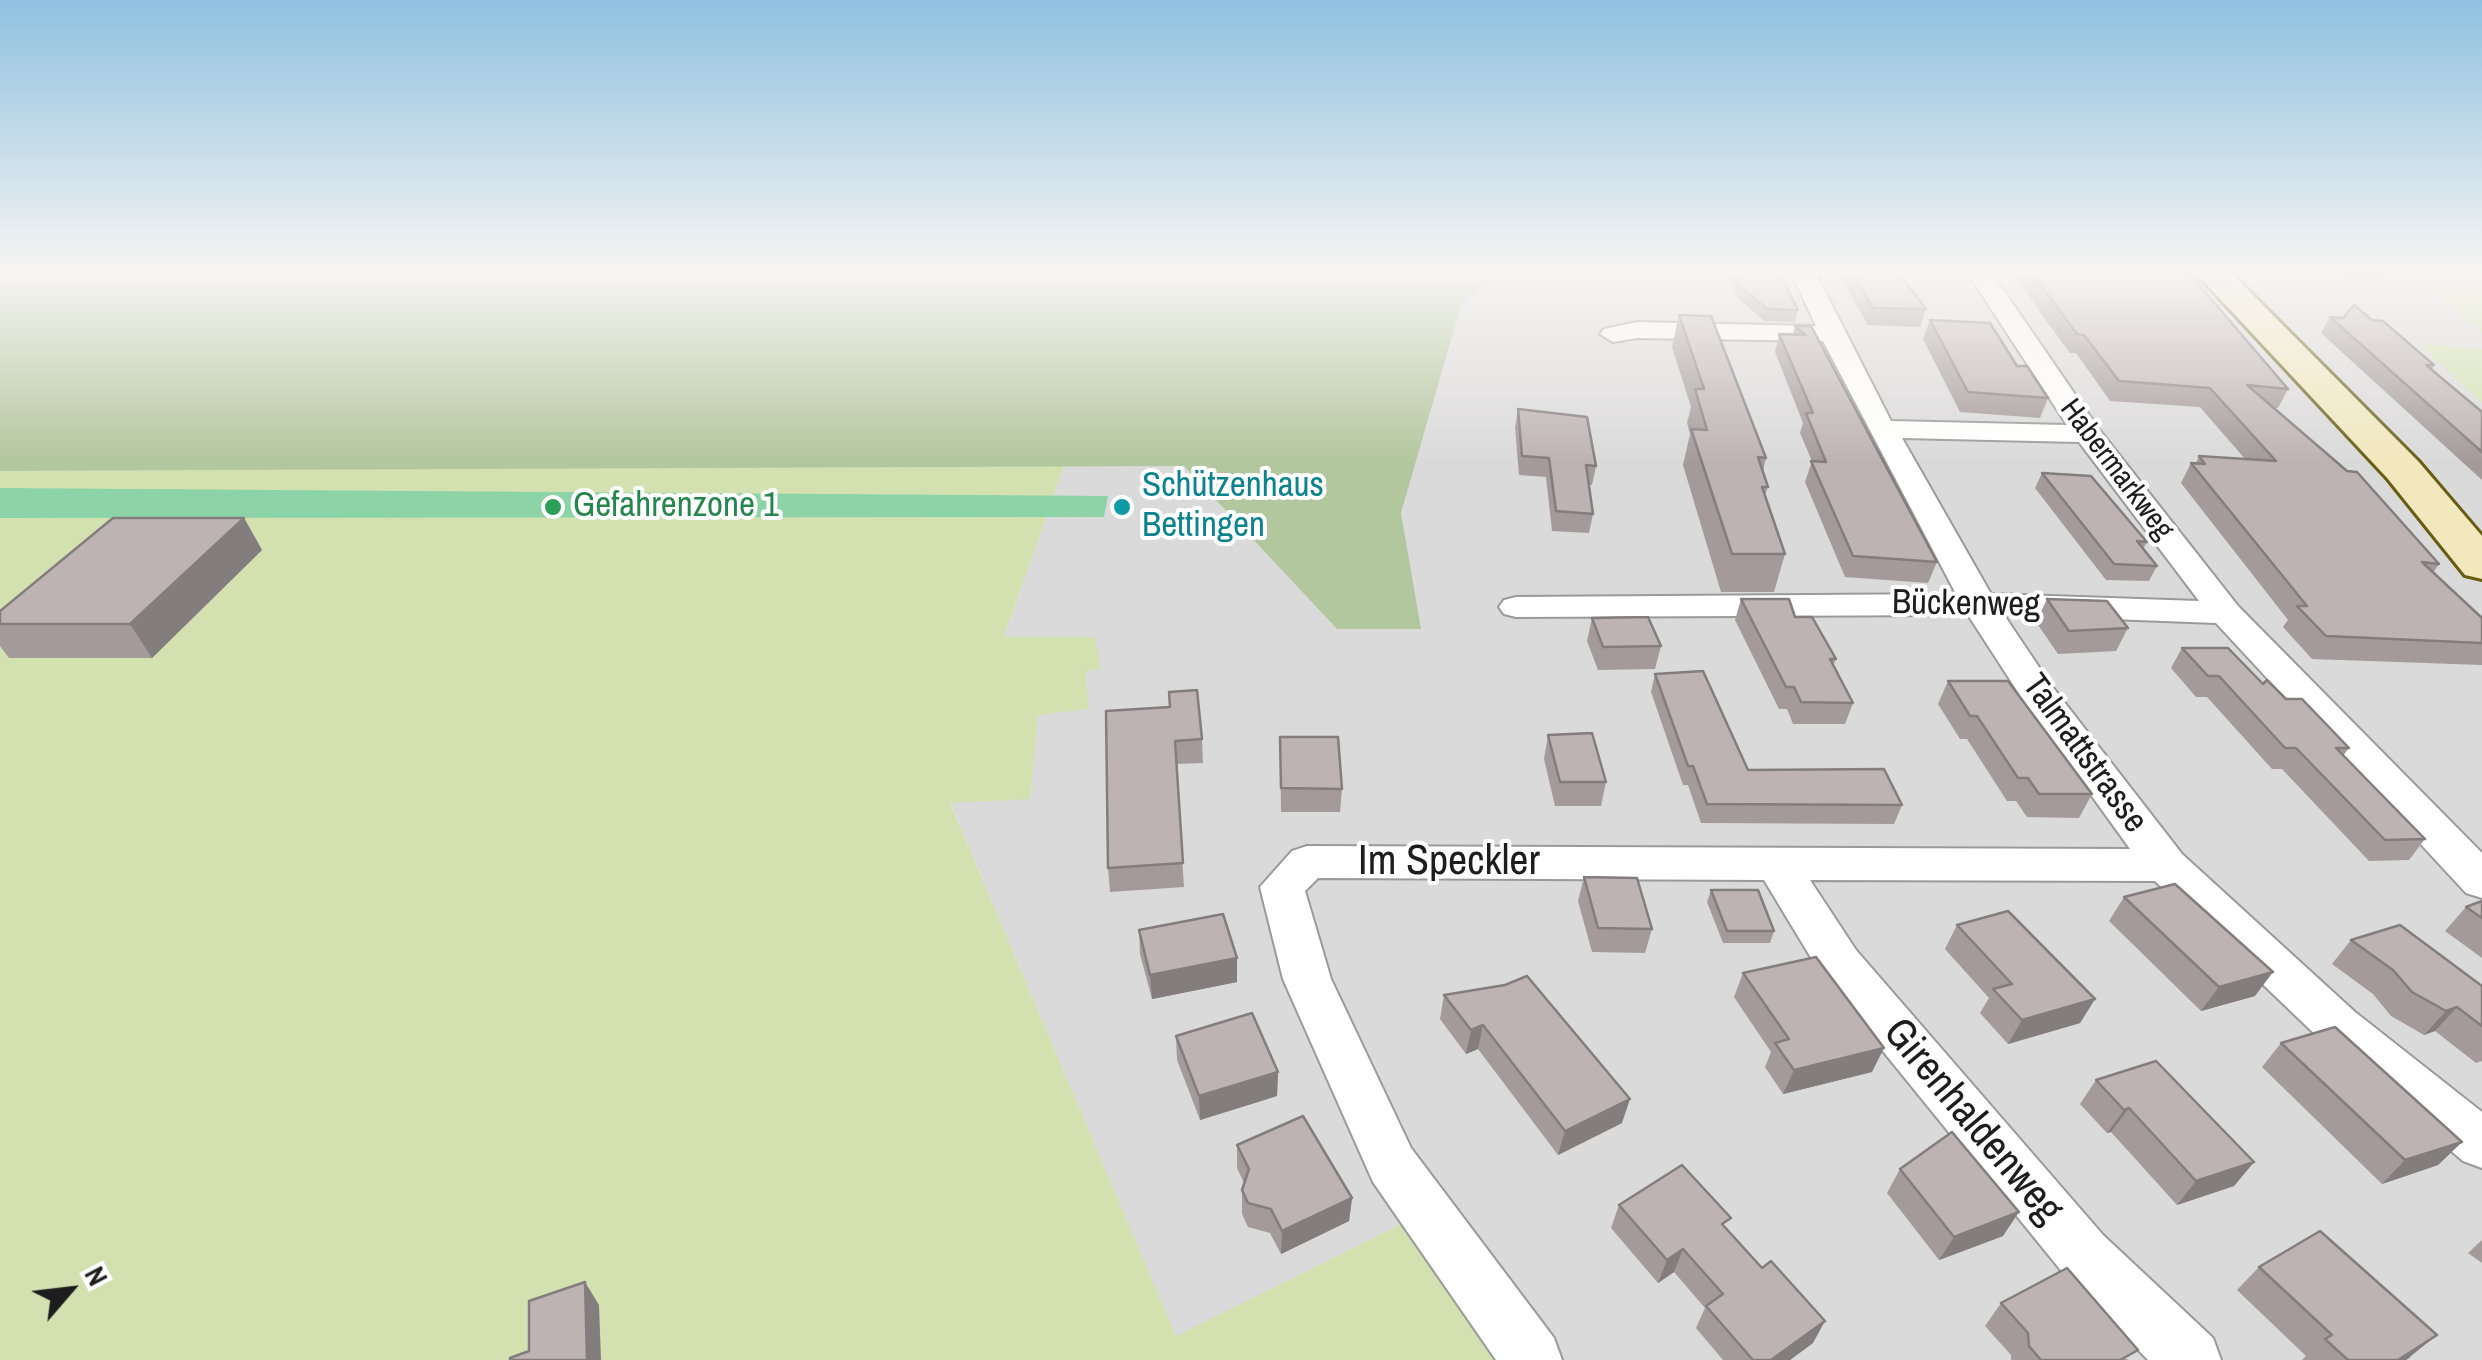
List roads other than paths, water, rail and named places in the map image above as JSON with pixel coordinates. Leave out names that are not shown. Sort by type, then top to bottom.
[{"type":"street","name":"Talmattstrasse","points":[[1833,335],[1979,604],[2038,694],[2166,865],[2338,1026],[2482,1144]]},
{"type":"street","name":"Habermarkweg","points":[[2022,335],[2088,434],[2226,613]]},
{"type":"street","points":[[2273,335],[2403,470],[2482,565]]},
{"type":"street","points":[[1882,430],[2088,434]]},
{"type":"street","name":"Bückenweg","points":[[1516,607],[1979,604],[2226,613]]},
{"type":"street","points":[[2226,613],[2482,880]]},
{"type":"street","name":"Im Speckler","points":[[1532,1360],[1392,1165],[1307,979],[1282,887],[1307,862],[2166,865]]},
{"type":"street","name":"Girenhaldenweg","points":[[1777,864],[1839,962],[1890,1024],[2083,1254],[2191,1360]]},
{"type":"place","name":"Gefahrenzone 1","points":[[553,507]]},
{"type":"place","name":"Schützenhaus Bettingen","points":[[1122,507]]}]
